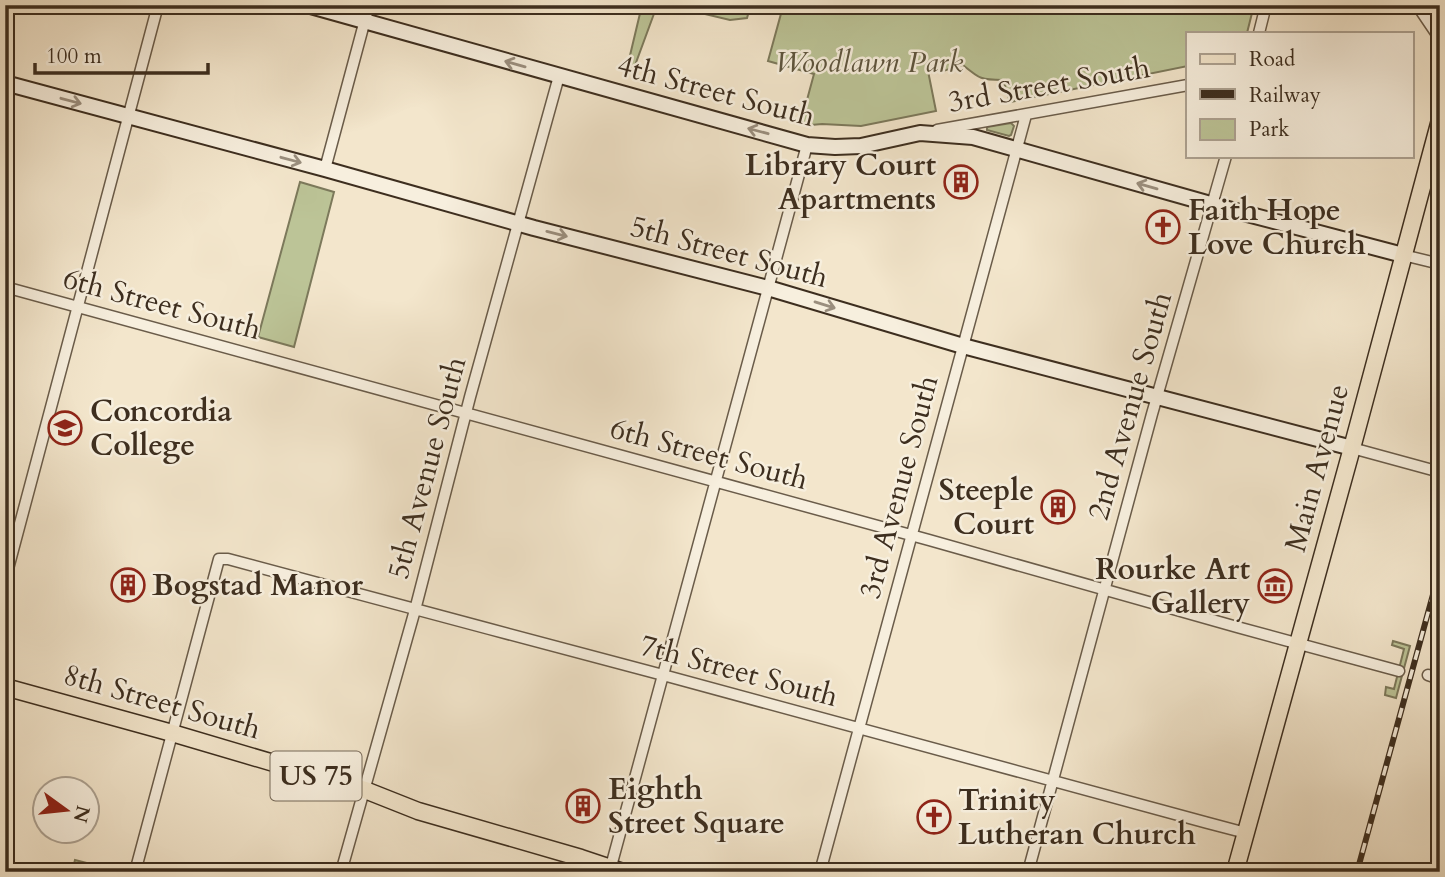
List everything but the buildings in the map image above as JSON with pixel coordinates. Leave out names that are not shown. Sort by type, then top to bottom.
[{"type":"main road","name":"Main Avenue","points":[[1235,872],[1440,120]]},
{"type":"main road","name":"8th Street South","points":[[5,687],[365,790],[418,811],[614,870]]},
{"type":"street","points":[[5,580],[158,5]]},
{"type":"street","name":"4th Street South","points":[[307,5],[807,145],[861,146],[920,133],[973,137],[1440,264]]},
{"type":"street","points":[[325,169],[369,5]]},
{"type":"street","points":[[1259,32],[1266,5]]},
{"type":"street","points":[[1417,5],[1440,39]]},
{"type":"street","name":"5th Avenue South","points":[[341,872],[415,610],[559,76]]},
{"type":"street","name":"5th Street South","points":[[5,83],[768,288],[963,346],[1440,472]]},
{"type":"street","name":"3rd Street South","points":[[920,133],[1186,85]]},
{"type":"street","name":"3rd Avenue South","points":[[820,872],[1026,115]]},
{"type":"street","points":[[614,870],[663,675],[807,145]]},
{"type":"street","name":"2nd Avenue South","points":[[1028,872],[1157,396],[1225,158]]},
{"type":"street","name":"6th Street South","points":[[5,287],[1399,671]]},
{"type":"street","name":"7th Street South","points":[[172,733],[219,559],[228,559],[1246,833]]},
{"type":"street","points":[[1428,676],[1440,679]]},
{"type":"street","points":[[135,872],[172,733]]},
{"type":"green space","points":[[642,5],[663,5],[655,11],[634,68],[629,70],[627,68]]},
{"type":"green space","points":[[665,5],[746,5],[749,11],[747,18],[730,20],[685,13]]},
{"type":"green space","name":"Woodlawn Park","points":[[769,5],[1254,5],[1247,32],[1186,32],[1186,66],[1010,102],[1003,80],[981,78],[963,65],[943,71],[926,61],[936,111],[861,126],[811,125],[801,122],[814,74],[768,61],[782,10]]},
{"type":"green space","points":[[1011,123],[1014,126],[1009,136],[987,130],[987,127]]},
{"type":"green space","points":[[300,182],[334,192],[294,347],[258,337]]},
{"type":"green space","points":[[1393,641],[1410,646],[1396,698],[1385,695],[1386,687],[1394,689],[1404,649],[1392,645]]},
{"type":"green space","points":[[75,860],[114,870],[114,872],[72,872]]},
{"type":"railway","points":[[1357,872],[1440,569]]},
{"type":"place","name":"Library Court Apartments","points":[[961,182]]},
{"type":"place","name":"Faith Hope Love Church","points":[[1163,227]]},
{"type":"place","name":"Concordia College","points":[[65,428]]},
{"type":"place","name":"Steeple Court","points":[[1058,507]]},
{"type":"place","name":"Bogstad Manor","points":[[128,585]]},
{"type":"place","name":"Rourke Art Gallery","points":[[1275,586]]},
{"type":"place","name":"Eighth Street Square","points":[[583,806]]},
{"type":"place","name":"Trinity Lutheran Church","points":[[934,817]]}]
